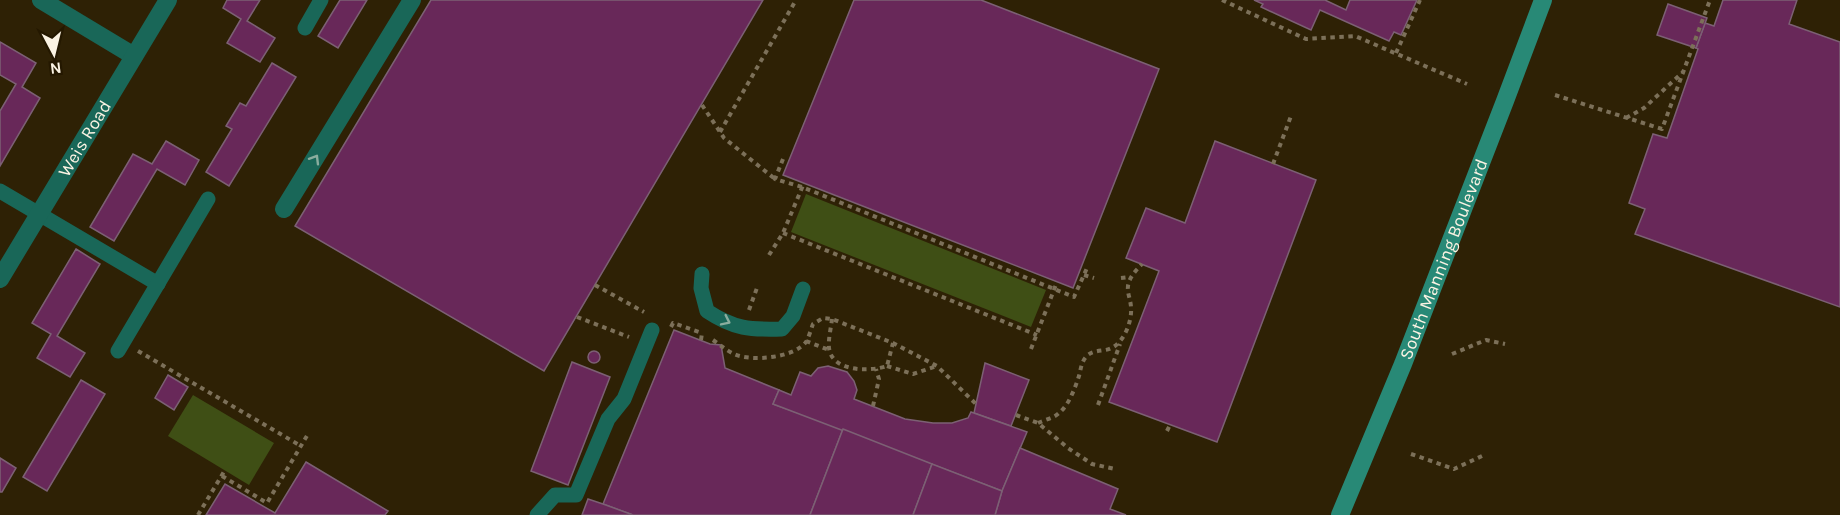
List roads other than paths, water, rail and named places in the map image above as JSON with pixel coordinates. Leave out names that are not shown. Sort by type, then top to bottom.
[{"type":"street","points":[[41,0],[134,56]]},
{"type":"street","name":"Weis Road","points":[[0,279],[168,0]]},
{"type":"street","points":[[284,209],[412,0]]},
{"type":"street","name":"South Manning Boulevard","points":[[1340,515],[1411,343],[1543,0]]},
{"type":"lane","points":[[305,28],[321,0]]},
{"type":"lane","points":[[0,191],[158,284]]},
{"type":"lane","points":[[121,347],[208,199]]},
{"type":"lane","points":[[702,274],[701,288],[707,311],[723,322],[743,329],[782,329],[793,316],[803,289]]},
{"type":"lane","points":[[537,515],[555,495],[576,495],[608,419],[624,399],[656,326]]}]
